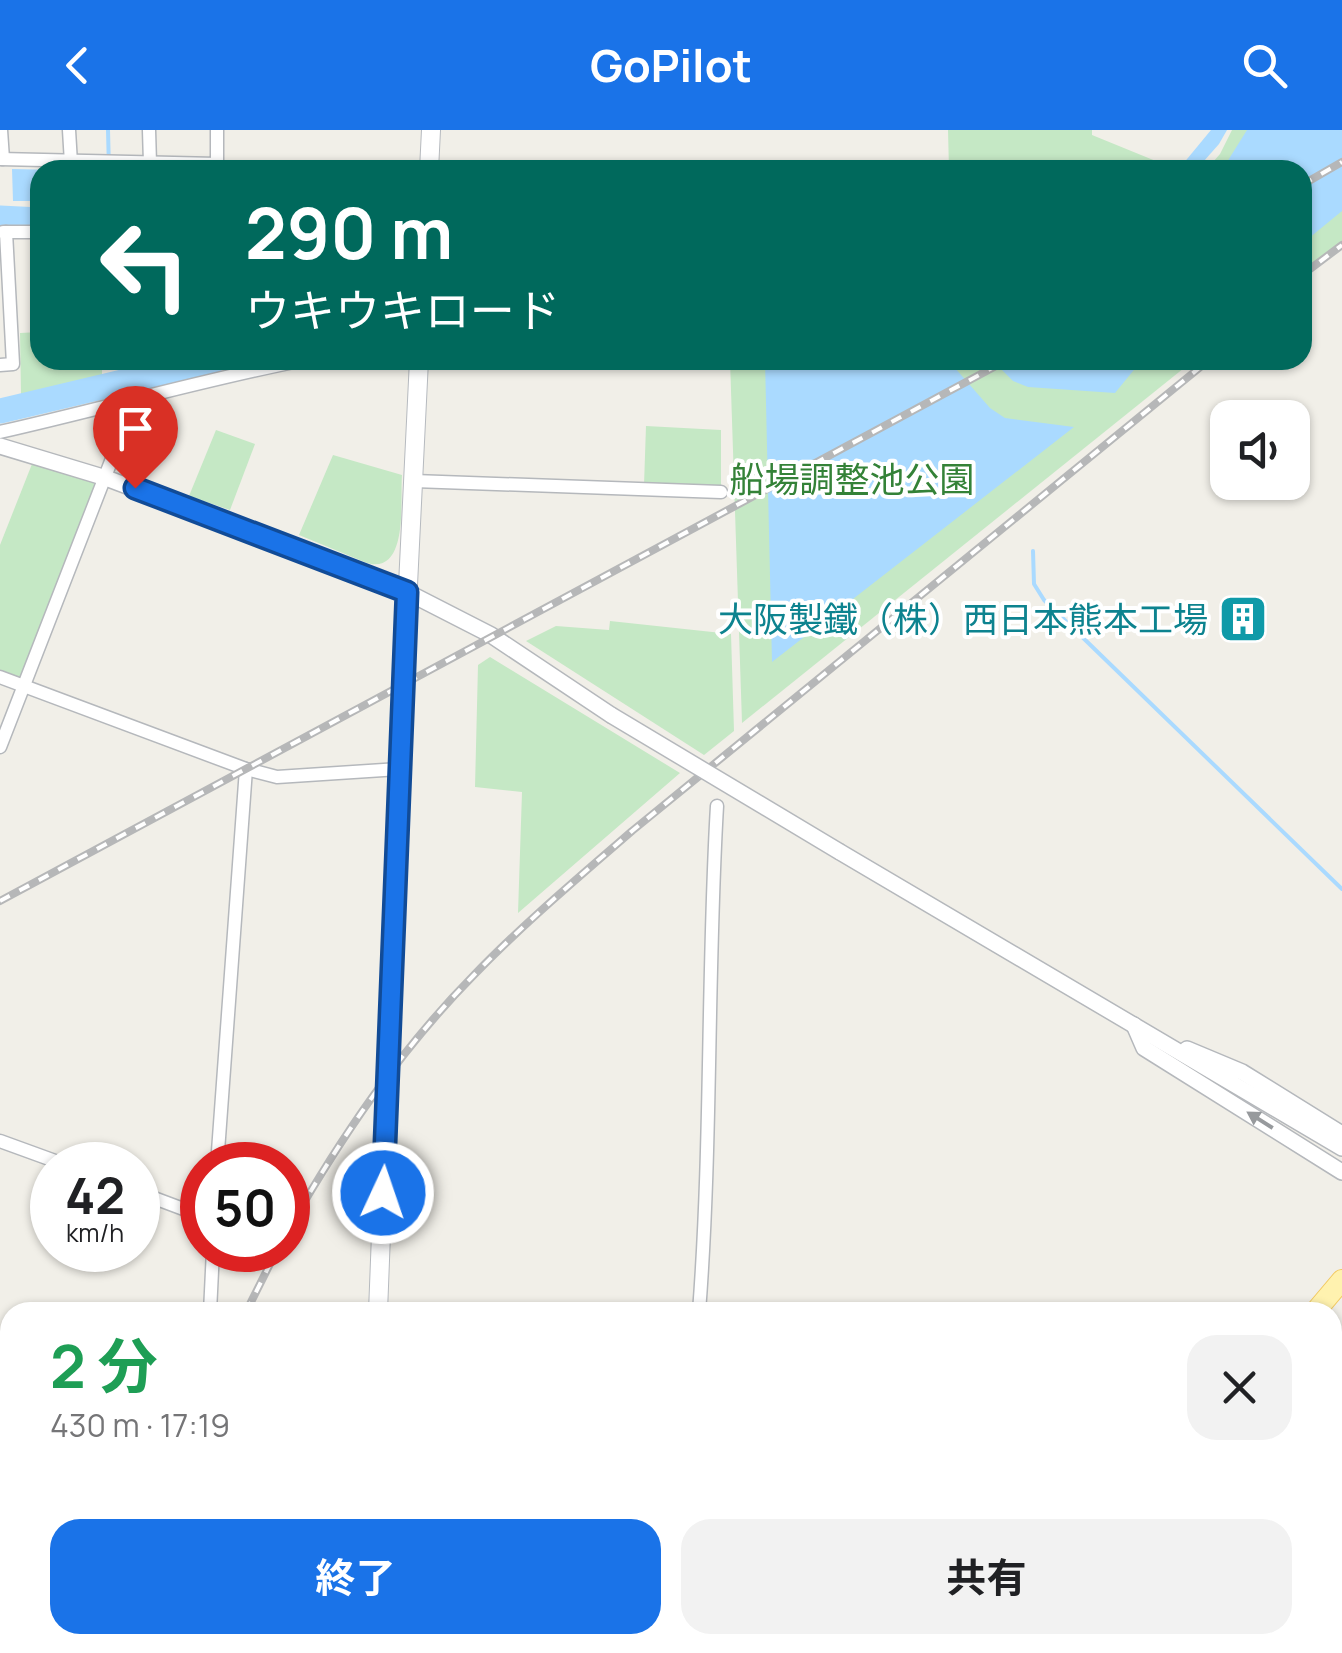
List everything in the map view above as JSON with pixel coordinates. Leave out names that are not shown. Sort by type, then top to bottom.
[{"type":"main road","points":[[429,160],[430,130]]},
{"type":"main road","points":[[378,1302],[419,370]]},
{"type":"main road","points":[[1323,1302],[1342,1280]]},
{"type":"street","points":[[1,130],[2,160],[30,161]]},
{"type":"street","points":[[69,130],[71,160]]},
{"type":"street","points":[[148,130],[150,160]]},
{"type":"street","points":[[217,130],[217,160]]},
{"type":"street","points":[[0,365],[13,364],[3,232],[30,232]]},
{"type":"street","points":[[0,432],[255,370]]},
{"type":"street","points":[[0,747],[134,402]]},
{"type":"street","points":[[0,446],[106,478],[407,592],[491,635],[610,715],[1342,1148]]},
{"type":"street","points":[[414,481],[721,492]]},
{"type":"street","points":[[0,677],[246,770],[277,776],[399,769]]},
{"type":"street","points":[[219,1142],[246,770]]},
{"type":"street","points":[[700,1302],[708,1201],[717,806]]},
{"type":"street","points":[[1134,1025],[1144,1048],[1342,1172]]},
{"type":"street","points":[[1168,1046],[1196,1050],[1242,1072],[1342,1134]]},
{"type":"street","points":[[0,1140],[30,1151]]},
{"type":"street","points":[[210,1302],[212,1272]]},
{"type":"green space","points":[[948,130],[1092,130],[1092,135],[1153,160],[949,160]]},
{"type":"green space","points":[[1232,130],[1342,130],[1342,241],[1312,266],[1312,160],[1215,160]]},
{"type":"green space","points":[[30,332],[30,370],[102,370],[102,380],[21,395],[20,333]]},
{"type":"green space","name":"船場調整池公園","points":[[730,370],[1182,370],[742,723]]},
{"type":"green space","points":[[646,426],[721,430],[721,488],[644,485]]},
{"type":"green space","points":[[216,430],[255,444],[230,510],[189,496]]},
{"type":"green space","points":[[333,455],[402,475],[396,547],[390,558],[380,564],[367,563],[299,535]]},
{"type":"green space","points":[[32,464],[99,482],[20,679],[0,671],[0,545]]},
{"type":"green space","points":[[610,621],[731,634],[734,731],[704,755],[526,641],[556,626],[609,630]]},
{"type":"green space","points":[[490,657],[680,773],[518,913],[522,792],[475,787],[478,665]]},
{"type":"water","points":[[1211,130],[1227,130],[1205,160],[1186,160]]},
{"type":"water","points":[[1247,130],[1342,130],[1342,211],[1312,236],[1312,160],[1228,160]]},
{"type":"water","points":[[12,169],[30,169],[30,201],[13,201]]},
{"type":"water","points":[[765,370],[957,370],[990,408],[1005,418],[1074,427],[772,662]]},
{"type":"water","points":[[1002,370],[1134,370],[1115,393],[1028,387],[1013,381]]},
{"type":"waterway","points":[[108,130],[109,160]]},
{"type":"waterway","points":[[0,218],[30,220]]},
{"type":"waterway","points":[[0,411],[173,370]]},
{"type":"waterway","points":[[1033,551],[1034,584],[1044,600],[1342,889]]},
{"type":"railway","points":[[1312,179],[1342,162]]},
{"type":"railway","points":[[1312,268],[1342,245]]},
{"type":"railway","points":[[0,901],[988,370]]},
{"type":"railway","points":[[310,1193],[396,1065],[446,1005],[511,938],[632,831],[1197,370]]},
{"type":"railway","points":[[251,1302],[266,1272]]},
{"type":"place","name":"大阪製鐵（株）西日本熊本工場","points":[[1243,619]]},
{"type":"route","points":[[135,488],[407,592],[383,1193]]}]
